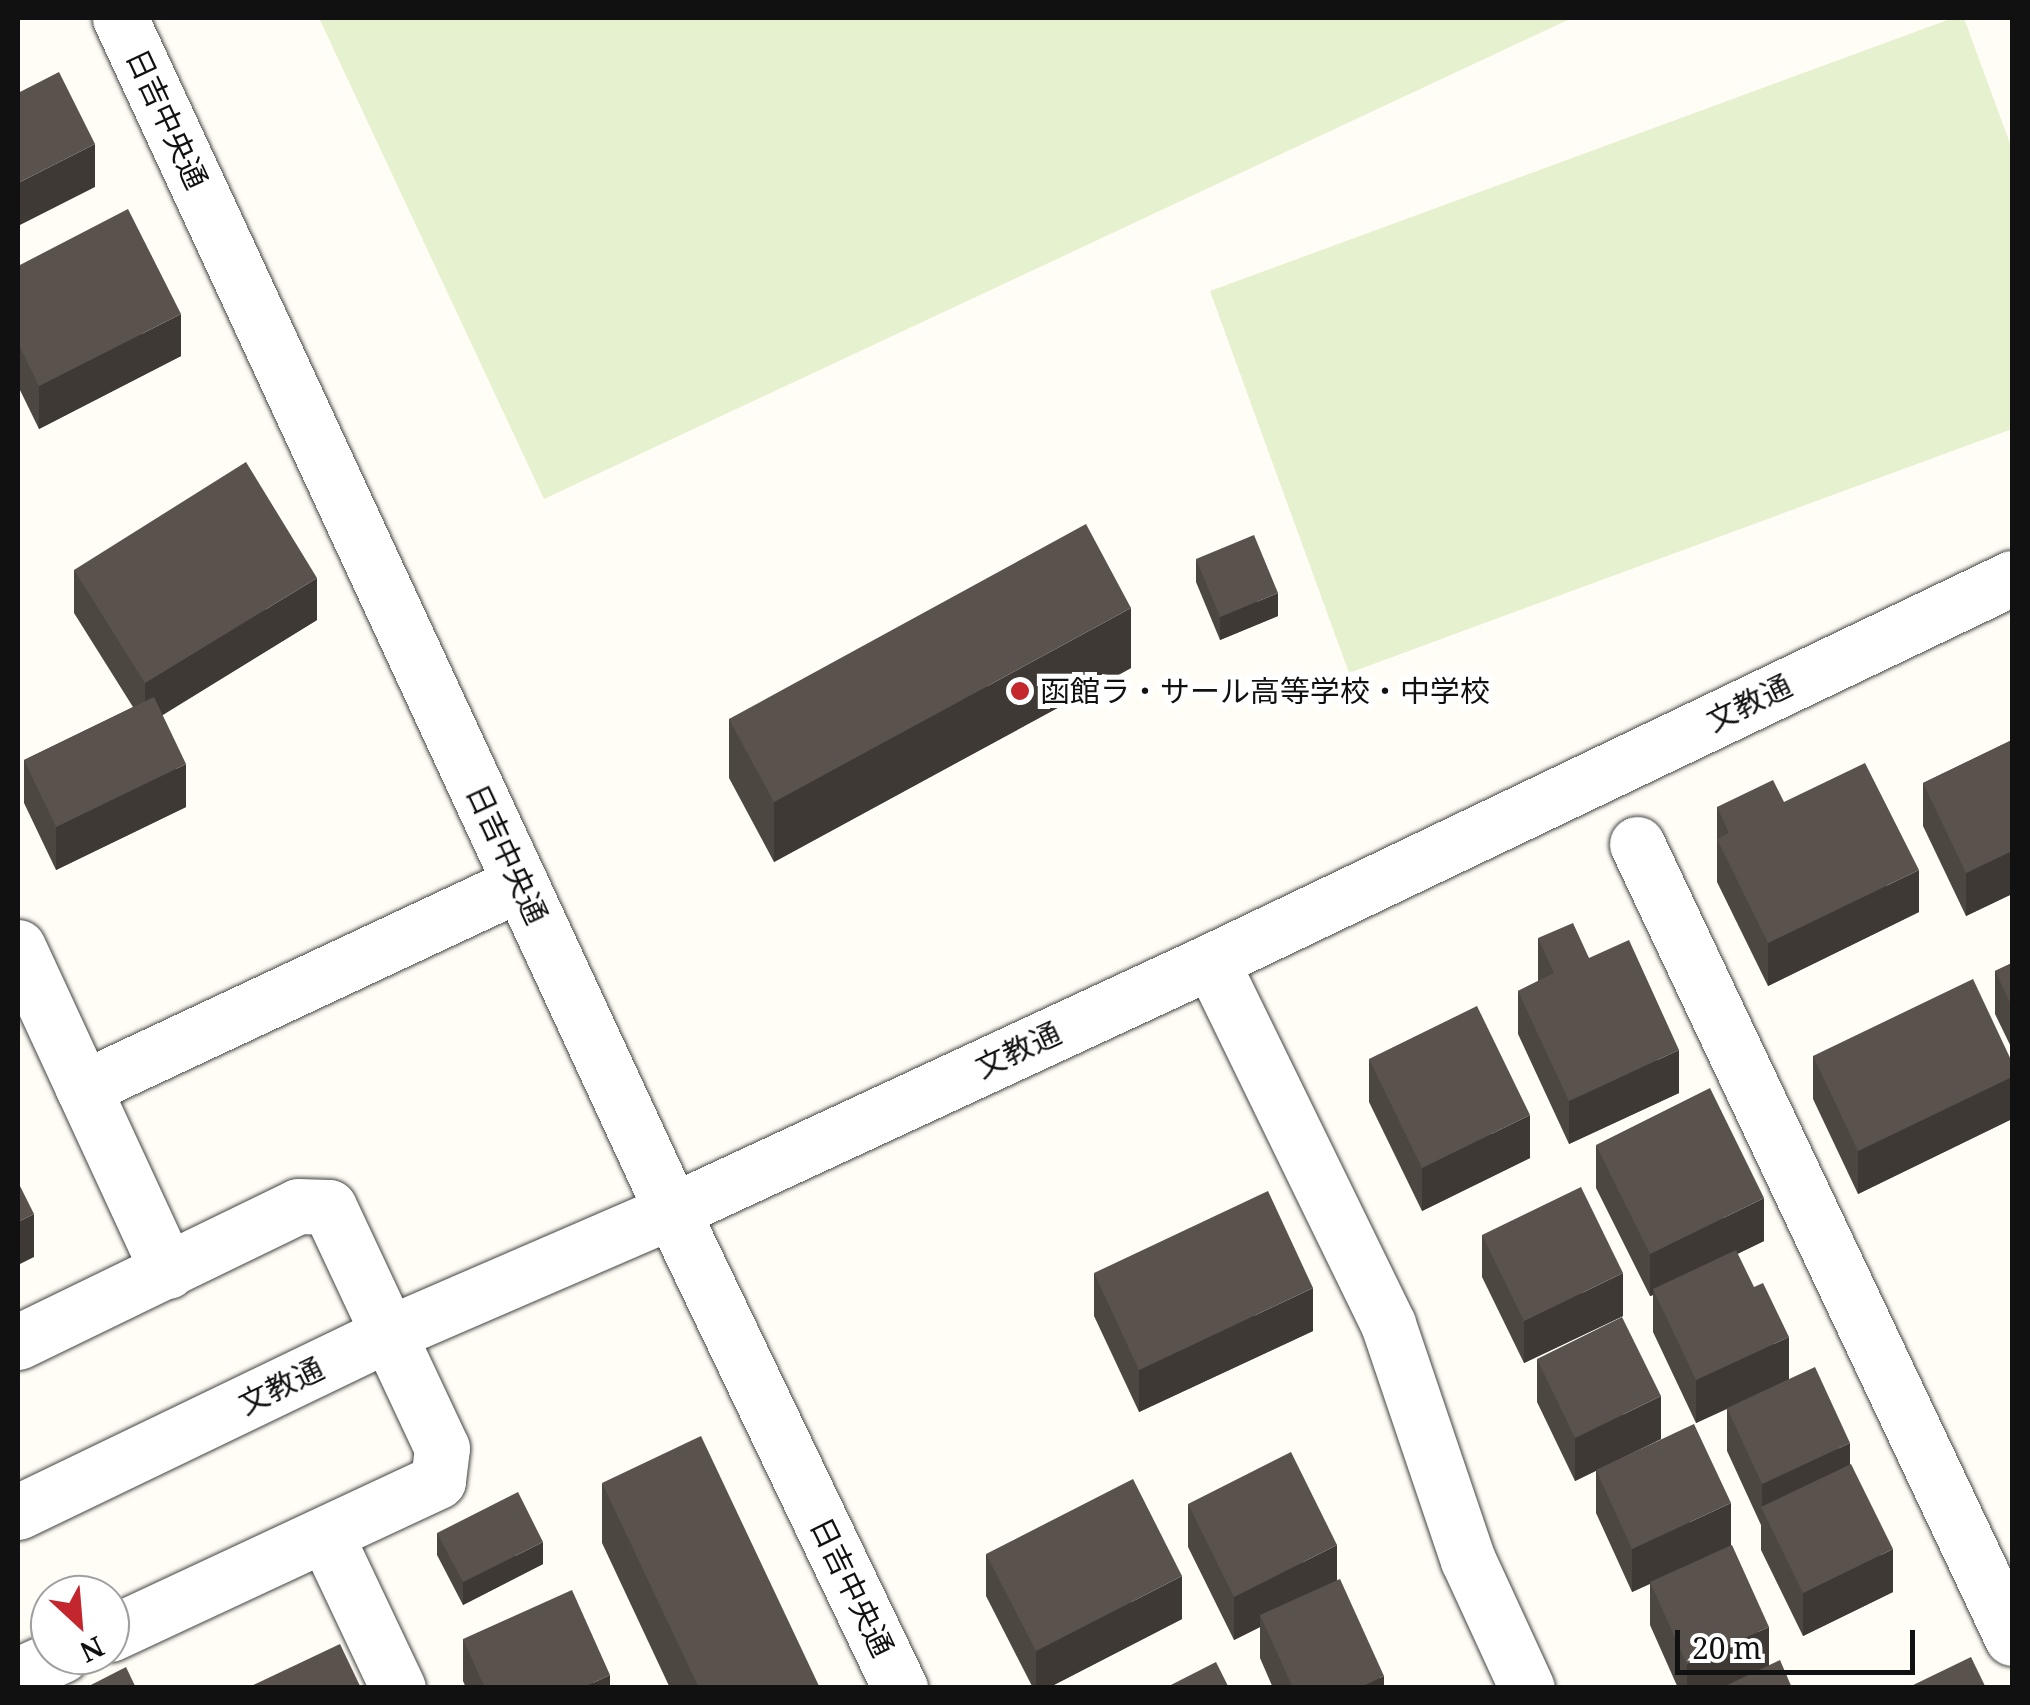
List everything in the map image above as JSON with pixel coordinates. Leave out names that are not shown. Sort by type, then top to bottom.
[{"type":"street","name":"日吉中央通","points":[[120,18],[672,1211],[900,1688]]},
{"type":"street","name":"文教通","points":[[18,1512],[392,1332],[672,1211],[1211,960],[2012,578]]},
{"type":"street","points":[[1638,844],[2012,1638]]},
{"type":"street","points":[[83,1088],[520,883]]},
{"type":"street","points":[[18,947],[168,1271]]},
{"type":"street","points":[[1211,960],[1388,1324],[1468,1560],[1527,1688]]},
{"type":"street","points":[[18,1342],[298,1206],[330,1207],[392,1332],[442,1448],[438,1481],[327,1538],[130,1625]]},
{"type":"street","points":[[327,1538],[398,1688]]},
{"type":"green space","points":[[319,18],[1572,18],[544,499]]},
{"type":"green space","points":[[1953,18],[1964,18],[2012,149],[2012,429],[1349,673],[1210,291]]},
{"type":"building","points":[[59,72],[95,144],[18,183],[18,93]]},
{"type":"building","points":[[128,209],[181,314],[39,386],[18,343],[18,266]]},
{"type":"building","points":[[246,462],[317,578],[145,683],[74,570]]},
{"type":"building","points":[[1086,524],[1131,608],[774,802],[729,719]]},
{"type":"building","points":[[1254,535],[1278,593],[1220,617],[1196,559]]},
{"type":"building","points":[[154,697],[186,764],[56,827],[24,760]]},
{"type":"building","points":[[2012,740],[2012,851],[1966,873],[1923,783]]},
{"type":"building","points":[[1865,763],[1919,870],[1768,943],[1717,839],[1729,833],[1717,807],[1773,780],[1784,802]]},
{"type":"building","points":[[1573,923],[1589,958],[1629,940],[1679,1050],[1569,1101],[1518,991],[1554,973],[1538,938]]},
{"type":"building","points":[[2012,963],[2012,1007],[1995,971]]},
{"type":"building","points":[[1973,979],[2012,1062],[2012,1077],[1858,1151],[1813,1056]]},
{"type":"building","points":[[1477,1006],[1530,1115],[1422,1168],[1369,1059]]},
{"type":"building","points":[[1710,1088],[1764,1198],[1650,1254],[1596,1145]]},
{"type":"building","points":[[18,1182],[34,1214],[18,1222]]},
{"type":"building","points":[[1581,1187],[1623,1273],[1524,1321],[1482,1235]]},
{"type":"building","points":[[1268,1191],[1313,1288],[1139,1370],[1094,1273]]},
{"type":"building","points":[[1736,1250],[1754,1287],[1763,1283],[1789,1337],[1696,1380],[1653,1289]]},
{"type":"building","points":[[1622,1317],[1661,1396],[1575,1438],[1537,1359]]},
{"type":"building","points":[[1815,1367],[1850,1443],[1762,1484],[1727,1408]]},
{"type":"building","points":[[1694,1424],[1731,1503],[1632,1549],[1596,1470]]},
{"type":"building","points":[[701,1436],[820,1688],[699,1688],[602,1483]]},
{"type":"building","points":[[1291,1452],[1337,1545],[1234,1597],[1188,1504]]},
{"type":"building","points":[[1851,1464],[1893,1549],[1803,1593],[1761,1507]]},
{"type":"building","points":[[1133,1479],[1182,1576],[1036,1651],[986,1554]]},
{"type":"building","points":[[518,1492],[543,1542],[463,1582],[437,1533]]},
{"type":"building","points":[[1732,1545],[1769,1627],[1687,1664],[1650,1582]]},
{"type":"building","points":[[1340,1579],[1384,1676],[1359,1688],[1293,1688],[1260,1615]]},
{"type":"building","points":[[572,1590],[610,1675],[582,1688],[485,1688],[463,1639]]},
{"type":"building","points":[[340,1644],[361,1688],[247,1688]]},
{"type":"building","points":[[1971,1657],[1986,1688],[1907,1688]]},
{"type":"building","points":[[1780,1660],[1792,1688],[1721,1688]]},
{"type":"building","points":[[1216,1662],[1229,1688],[1165,1688]]},
{"type":"building","points":[[110,1675],[130,1675],[136,1688],[85,1688]]},
{"type":"place","name":"函館ラ・サール高等学校・中学校","points":[[1020,691]]}]
